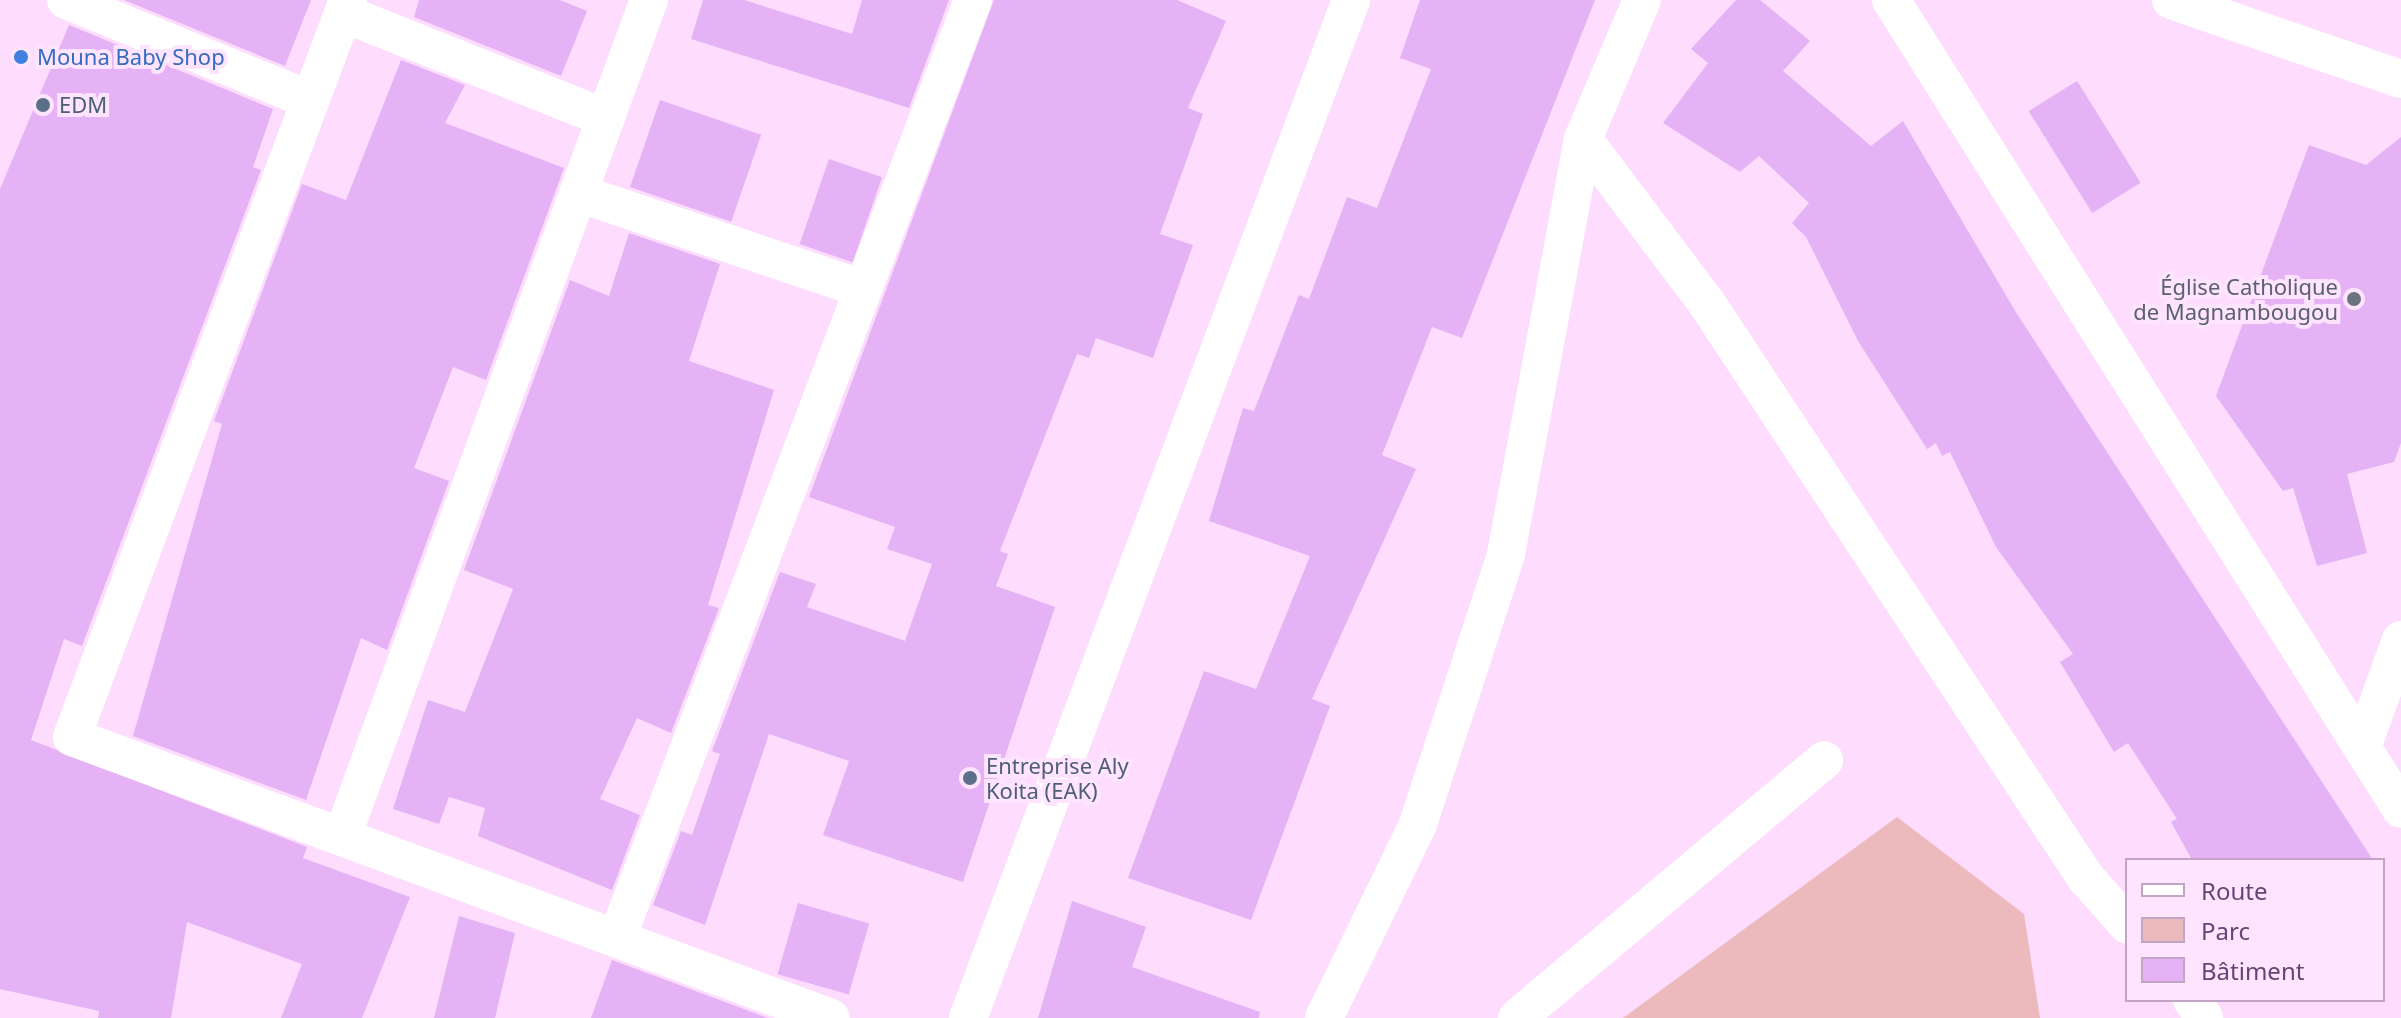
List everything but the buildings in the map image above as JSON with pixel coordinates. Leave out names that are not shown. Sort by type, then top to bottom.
[{"type":"street","points":[[66,0],[310,100]]},
{"type":"street","points":[[342,837],[649,0]]},
{"type":"street","points":[[617,938],[973,0]]},
{"type":"street","points":[[968,1018],[1351,0]]},
{"type":"street","points":[[1324,1018],[1418,824],[1506,554],[1583,139],[1642,0]]},
{"type":"street","points":[[1891,0],[2401,809]]},
{"type":"street","points":[[2171,0],[2401,79]]},
{"type":"street","points":[[606,118],[345,6],[72,737],[831,1018]]},
{"type":"street","points":[[1583,139],[1733,341],[2086,878],[2125,922]]},
{"type":"street","points":[[578,193],[863,289]]},
{"type":"street","points":[[2362,747],[2401,640]]},
{"type":"street","points":[[1517,1018],[1824,760]]},
{"type":"green space","points":[[1897,817],[2024,914],[2040,1018],[1623,1018]]},
{"type":"place","name":"Mouna Baby Shop","points":[[21,57]]},
{"type":"place","name":"EDM","points":[[43,105]]},
{"type":"place","name":"Église Catholique de Magnambougou","points":[[2354,299]]},
{"type":"place","name":"Entreprise Aly Koita (EAK)","points":[[970,778]]}]
